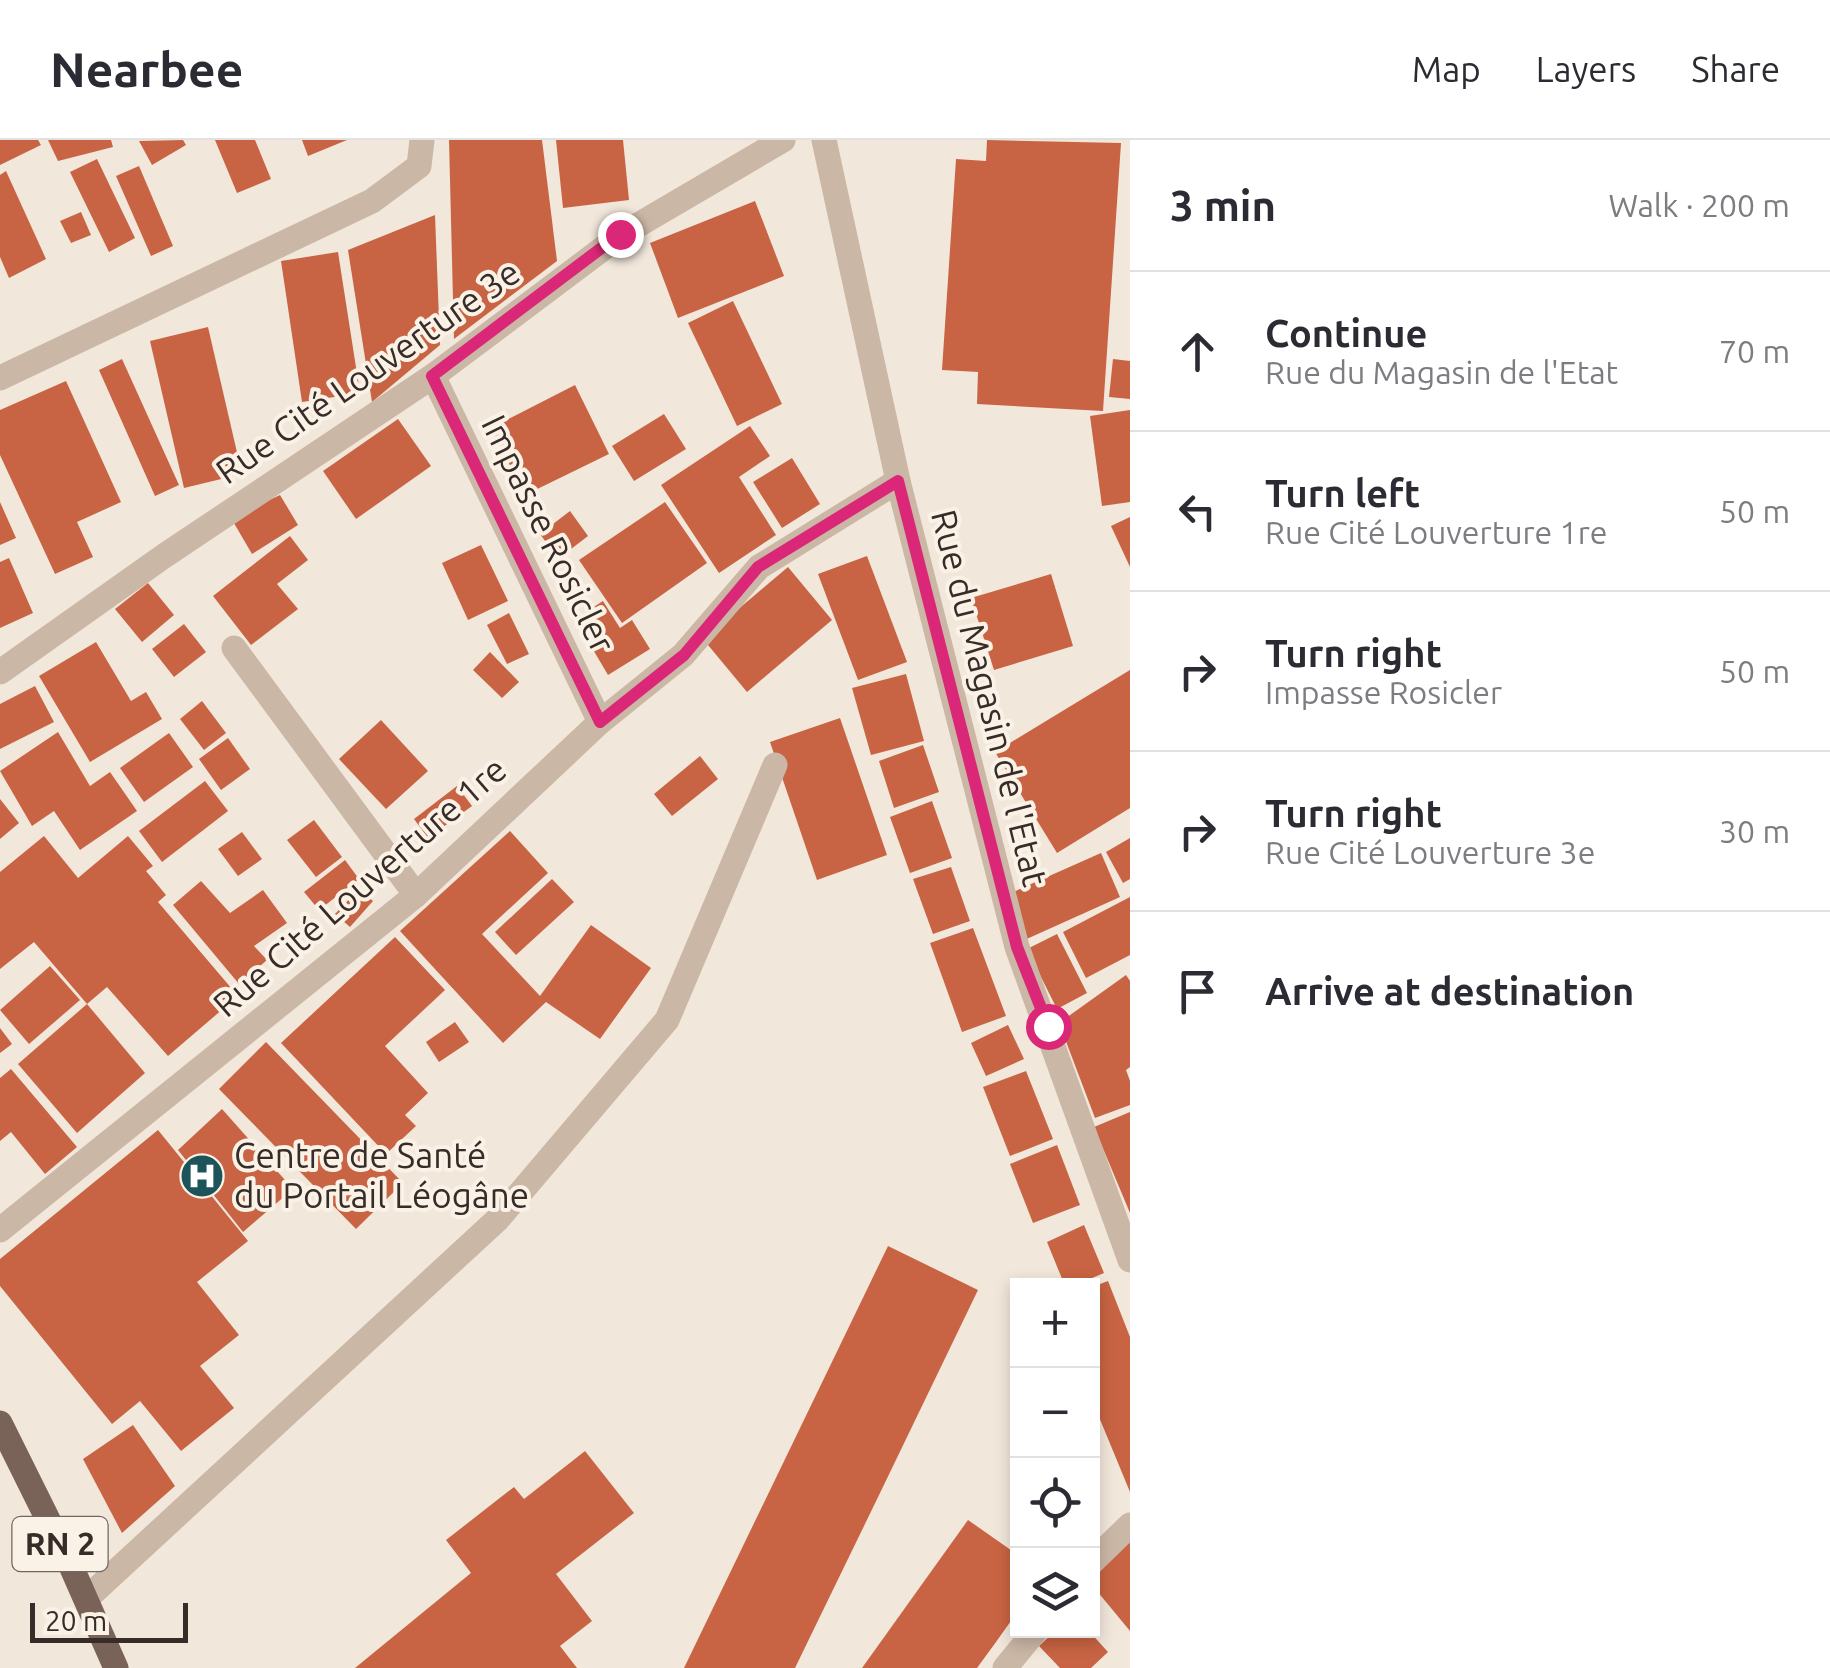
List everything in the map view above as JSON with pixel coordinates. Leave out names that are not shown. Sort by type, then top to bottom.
[{"type":"main road","name":"RN 2","points":[[0,1423],[116,1668]]},
{"type":"street","name":"Rue Cité Louverture 3e","points":[[0,672],[432,376],[620,234],[783,140]]},
{"type":"street","name":"Rue du Magasin de l'Etat","points":[[824,140],[898,481],[1017,947],[1130,1260]]},
{"type":"street","points":[[0,378],[372,200],[420,153]]},
{"type":"street","name":"Impasse Rosicler","points":[[432,376],[600,722]]},
{"type":"street","name":"Rue Cité Louverture 1re","points":[[0,1230],[416,895],[600,722],[684,655],[758,567],[898,481]]},
{"type":"street","points":[[234,648],[416,895]]},
{"type":"street","points":[[86,1599],[498,1219],[667,1020],[775,765]]},
{"type":"street","points":[[1100,1554],[1130,1524]]},
{"type":"street","points":[[1005,1668],[1029,1638]]},
{"type":"building","points":[[0,140],[38,140],[41,145],[0,165]]},
{"type":"building","points":[[48,140],[111,140],[113,147],[58,161]]},
{"type":"building","points":[[183,140],[186,145],[152,165],[139,141]]},
{"type":"building","points":[[215,140],[255,140],[271,179],[237,193]]},
{"type":"building","points":[[302,140],[347,140],[308,156]]},
{"type":"building","points":[[449,140],[542,140],[557,261],[454,339]]},
{"type":"building","points":[[556,140],[623,140],[629,200],[563,208]]},
{"type":"building","points":[[987,140],[1121,143],[1103,411],[977,404],[978,372],[942,370],[956,159],[986,161]]},
{"type":"building","points":[[97,159],[135,238],[109,252],[70,172]]},
{"type":"building","points":[[139,166],[173,246],[151,256],[116,176]]},
{"type":"building","points":[[6,171],[46,259],[9,278],[0,257],[0,175]]},
{"type":"building","points":[[755,201],[784,276],[678,318],[650,243]]},
{"type":"building","points":[[81,212],[91,235],[71,243],[60,221]]},
{"type":"building","points":[[435,215],[440,345],[372,402],[348,250]]},
{"type":"building","points":[[338,252],[360,393],[302,402],[281,261]]},
{"type":"building","points":[[733,301],[782,404],[737,426],[688,323]]},
{"type":"building","points":[[208,327],[242,474],[184,488],[150,341]]},
{"type":"building","points":[[122,359],[179,485],[155,496],[99,370]]},
{"type":"building","points":[[1113,359],[1130,361],[1130,399],[1109,397]]},
{"type":"building","points":[[66,381],[121,502],[77,522],[93,557],[55,574],[0,455],[0,410]]},
{"type":"building","points":[[575,385],[609,454],[525,495],[491,428]]},
{"type":"building","points":[[1130,410],[1130,502],[1102,506],[1090,416]]},
{"type":"building","points":[[664,414],[686,449],[634,481],[612,446]]},
{"type":"building","points":[[398,419],[431,466],[356,519],[323,471]]},
{"type":"building","points":[[750,426],[770,456],[739,477],[776,535],[719,573],[661,485]]},
{"type":"building","points":[[792,458],[820,504],[782,528],[753,482]]},
{"type":"building","points":[[280,495],[298,525],[252,554],[231,518]]},
{"type":"building","points":[[0,502],[16,538],[0,545]]},
{"type":"building","points":[[665,502],[707,563],[622,623],[579,560]]},
{"type":"building","points":[[570,511],[588,536],[558,559],[540,534]]},
{"type":"building","points":[[1130,517],[1130,567],[1111,526]]},
{"type":"building","points":[[290,536],[308,560],[277,584],[298,609],[251,645],[213,596]]},
{"type":"building","points":[[481,545],[508,601],[468,620],[442,563]]},
{"type":"building","points":[[867,556],[907,662],[858,680],[818,574]]},
{"type":"building","points":[[9,558],[33,613],[0,628],[0,562]]},
{"type":"building","points":[[788,567],[832,620],[747,692],[703,639]]},
{"type":"building","points":[[1051,574],[1073,646],[994,670],[971,598]]},
{"type":"building","points":[[148,583],[174,615],[142,642],[115,609]]},
{"type":"building","points":[[603,601],[620,628],[632,620],[650,649],[608,675],[575,619]]},
{"type":"building","points":[[509,613],[529,654],[507,664],[487,625]]},
{"type":"building","points":[[184,624],[206,652],[174,677],[152,649]]},
{"type":"building","points":[[96,642],[131,701],[146,692],[162,719],[90,762],[39,676]]},
{"type":"building","points":[[490,652],[519,682],[502,698],[473,670]]},
{"type":"building","points":[[1130,670],[1130,808],[1057,853],[995,752]]},
{"type":"building","points":[[906,674],[924,741],[871,755],[852,688]]},
{"type":"building","points":[[35,686],[54,722],[0,749],[0,704]]},
{"type":"building","points":[[202,701],[226,733],[204,750],[180,719]]},
{"type":"building","points":[[840,718],[887,855],[817,880],[770,742]]},
{"type":"building","points":[[381,720],[428,771],[386,809],[339,759]]},
{"type":"building","points":[[58,732],[90,786],[110,772],[137,811],[80,850],[54,811],[32,826],[0,771]]},
{"type":"building","points":[[169,733],[193,767],[144,802],[120,768]]},
{"type":"building","points":[[228,738],[250,769],[221,790],[199,759]]},
{"type":"building","points":[[923,745],[939,792],[894,808],[879,761]]},
{"type":"building","points":[[700,756],[718,779],[672,816],[654,794]]},
{"type":"building","points":[[205,781],[228,811],[162,862],[139,831]]},
{"type":"building","points":[[457,786],[472,806],[428,838],[414,819]]},
{"type":"building","points":[[0,799],[19,823],[0,839]]},
{"type":"building","points":[[932,801],[952,858],[910,873],[890,817]]},
{"type":"building","points":[[314,820],[342,857],[316,877],[287,840]]},
{"type":"building","points":[[510,831],[548,873],[482,934],[540,996],[591,925],[651,968],[600,1039],[546,1002],[503,1043],[400,931]]},
{"type":"building","points":[[242,832],[262,859],[238,876],[218,849]]},
{"type":"building","points":[[44,836],[78,878],[128,836],[153,866],[146,871],[166,895],[158,902],[238,996],[168,1056],[107,987],[87,1004],[34,942],[0,969],[0,872]]},
{"type":"building","points":[[1130,838],[1130,879],[1123,883],[1106,852]]},
{"type":"building","points":[[1101,853],[1120,897],[1020,942],[1000,898]]},
{"type":"building","points":[[345,860],[359,879],[319,910],[304,892]]},
{"type":"building","points":[[951,867],[970,921],[933,934],[913,879]]},
{"type":"building","points":[[552,879],[574,902],[516,955],[495,932]]},
{"type":"building","points":[[201,881],[230,913],[263,890],[287,923],[254,946],[267,960],[239,984],[173,905]]},
{"type":"building","points":[[359,889],[373,901],[350,927],[335,914]]},
{"type":"building","points":[[1130,897],[1130,955],[1086,978],[1063,932]]},
{"type":"building","points":[[973,928],[1006,1016],[962,1032],[930,943]]},
{"type":"building","points":[[1057,934],[1087,993],[1057,1009],[1027,949]]},
{"type":"building","points":[[395,937],[445,990],[385,1046],[428,1093],[405,1115],[416,1126],[386,1154],[281,1043]]},
{"type":"building","points":[[50,966],[80,1000],[29,1044],[0,1010]]},
{"type":"building","points":[[1126,975],[1130,981],[1130,1067],[1126,1070],[1130,1105],[1095,1118],[1059,1023]]},
{"type":"building","points":[[87,1004],[145,1073],[77,1133],[18,1064]]},
{"type":"building","points":[[455,1022],[469,1042],[439,1062],[426,1042]]},
{"type":"building","points":[[1008,1025],[1024,1059],[986,1076],[971,1043]]},
{"type":"building","points":[[0,1028],[12,1044],[0,1053]]},
{"type":"building","points":[[266,1042],[403,1183],[356,1229],[219,1089]]},
{"type":"building","points":[[11,1069],[77,1147],[45,1174],[11,1132],[0,1141],[0,1078]]},
{"type":"building","points":[[1026,1071],[1053,1139],[1010,1156],[983,1087]]},
{"type":"building","points":[[222,1109],[293,1189],[243,1232],[178,1150]]},
{"type":"building","points":[[1130,1112],[1130,1213],[1094,1127]]},
{"type":"building","points":[[158,1130],[248,1241],[197,1282],[239,1335],[200,1366],[234,1408],[181,1451],[140,1401],[112,1424],[0,1286],[0,1259]]},
{"type":"building","points":[[1057,1145],[1080,1205],[1033,1223],[1010,1164]]},
{"type":"building","points":[[1084,1225],[1104,1273],[1092,1278],[1062,1278],[1047,1242]]},
{"type":"building","points":[[888,1246],[978,1290],[880,1493],[795,1668],[684,1668]]},
{"type":"building","points":[[1108,1281],[1130,1337],[1130,1492],[1100,1419],[1100,1284]]},
{"type":"building","points":[[133,1425],[175,1486],[122,1533],[83,1459]]},
{"type":"building","points":[[585,1451],[634,1513],[556,1574],[592,1621],[560,1646],[577,1668],[355,1668],[471,1573],[446,1540],[514,1487],[524,1499]]},
{"type":"building","points":[[968,1520],[1010,1549],[1010,1622],[977,1668],[862,1668]]},
{"type":"building","points":[[1130,1542],[1130,1631],[1100,1595],[1100,1566]]},
{"type":"building","points":[[1048,1638],[1095,1638],[1108,1652],[1091,1668],[1060,1668],[1039,1646]]},
{"type":"place","name":"Centre de Santé du Portail Léogâne","points":[[202,1176]]},
{"type":"route","points":[[620,234],[432,376],[600,722],[684,655],[758,567],[898,481],[1017,947],[1048,1026]]}]
